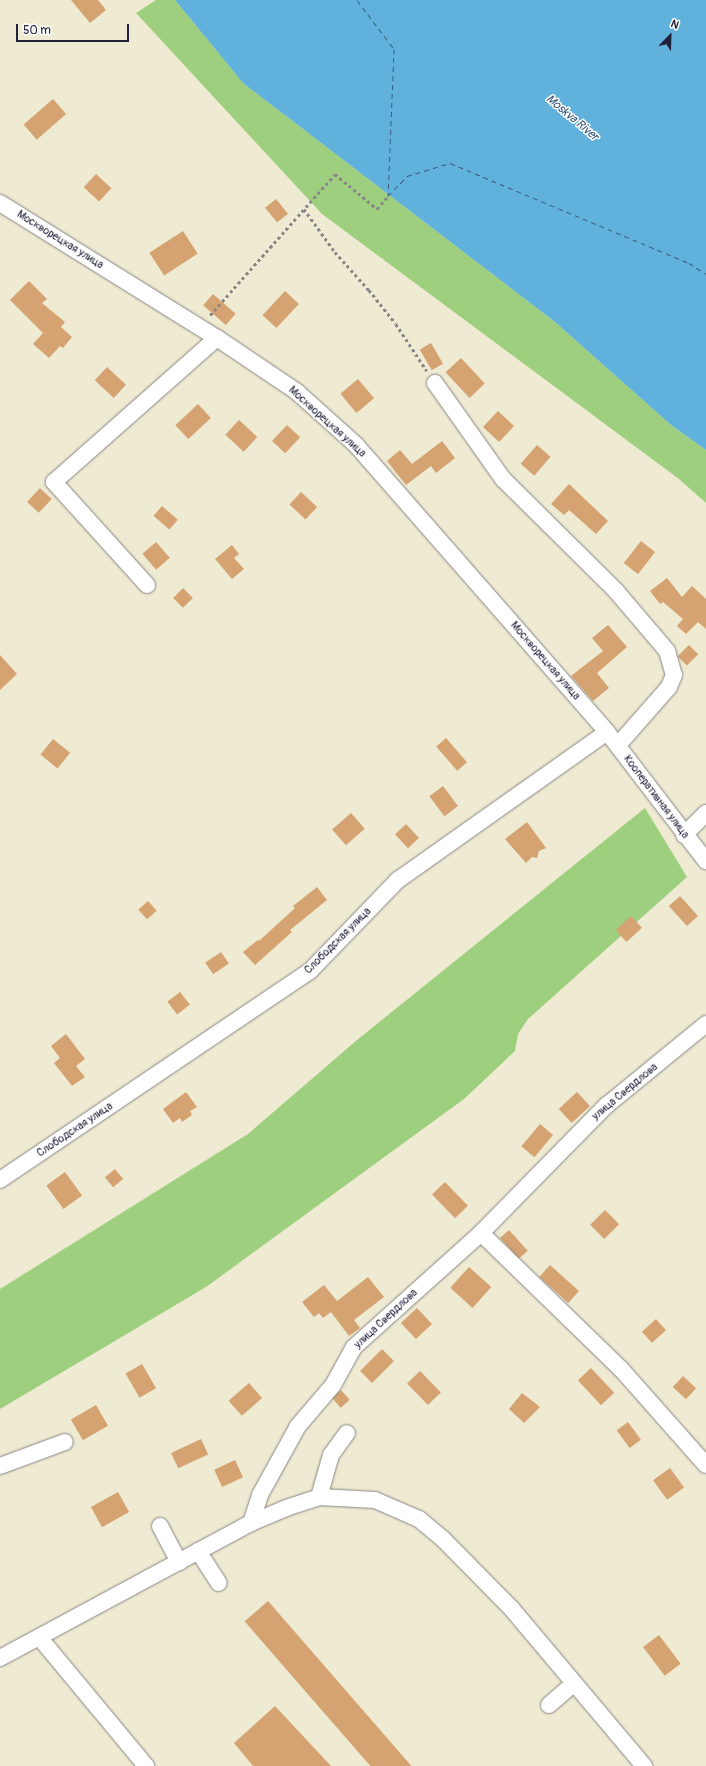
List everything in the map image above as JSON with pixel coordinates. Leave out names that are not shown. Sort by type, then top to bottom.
[{"type":"street","name":"Москворецкая улица","points":[[0,203],[217,338],[297,392],[356,445],[607,732]]},
{"type":"street","points":[[147,585],[54,482],[217,338]]},
{"type":"street","points":[[435,383],[503,479],[616,591],[667,651],[674,675],[669,686],[618,745]]},
{"type":"street","name":"Кооперативная улица","points":[[607,732],[684,835],[706,861]]},
{"type":"street","name":"Слободская улица","points":[[0,1180],[310,971],[398,880],[607,732]]},
{"type":"street","points":[[684,835],[706,813]]},
{"type":"street","name":"улица Свердлова","points":[[251,1523],[260,1495],[298,1426],[333,1385],[354,1347],[482,1233],[607,1106],[706,1024]]},
{"type":"street","points":[[482,1233],[621,1369],[706,1465]]},
{"type":"street","points":[[319,1497],[331,1455],[347,1433]]},
{"type":"street","points":[[0,1466],[65,1442]]},
{"type":"street","points":[[0,1658],[251,1523],[286,1508],[319,1497],[375,1500],[419,1519],[511,1608],[644,1766]]},
{"type":"street","points":[[160,1526],[179,1562]]},
{"type":"street","points":[[198,1551],[219,1583]]},
{"type":"street","points":[[39,1637],[146,1766]]},
{"type":"street","points":[[549,1705],[574,1683]]},
{"type":"path","points":[[199,328],[335,174],[377,209],[388,196]]},
{"type":"path","points":[[304,209],[335,252],[369,290],[396,324],[435,383]]},
{"type":"green space","points":[[156,0],[175,0],[243,83],[555,322],[671,425],[706,450],[706,503],[679,479],[322,214],[136,13]]},
{"type":"green space","points":[[645,808],[687,877],[528,1019],[518,1034],[515,1051],[464,1099],[206,1287],[0,1409],[0,1289],[248,1134],[357,1040]]},
{"type":"water","name":"Moskva River","points":[[175,0],[706,0],[706,450],[671,425],[555,322],[243,83]]},
{"type":"building","points":[[71,0],[98,0],[106,10],[90,23]]},
{"type":"building","points":[[53,99],[66,114],[37,140],[24,125]]},
{"type":"building","points":[[96,174],[111,188],[99,201],[84,187]]},
{"type":"building","points":[[276,199],[288,214],[277,223],[265,208]]},
{"type":"building","points":[[183,231],[198,254],[164,275],[149,253]]},
{"type":"building","points":[[29,281],[47,299],[42,303],[65,322],[61,327],[72,337],[63,348],[60,346],[49,358],[33,344],[43,333],[10,300]]},
{"type":"building","points":[[285,291],[299,304],[276,328],[262,315]]},
{"type":"building","points":[[213,294],[236,314],[226,325],[203,305]]},
{"type":"building","points":[[431,343],[443,364],[432,370],[420,350]]},
{"type":"building","points":[[461,358],[485,384],[470,398],[446,372]]},
{"type":"building","points":[[107,367],[126,385],[114,398],[95,380]]},
{"type":"building","points":[[358,379],[374,398],[356,413],[340,394]]},
{"type":"building","points":[[198,404],[211,418],[188,439],[175,425]]},
{"type":"building","points":[[498,411],[514,426],[499,442],[483,427]]},
{"type":"building","points":[[239,420],[257,437],[244,452],[225,435]]},
{"type":"building","points":[[287,425],[300,437],[285,453],[272,441]]},
{"type":"building","points":[[442,441],[455,458],[436,473],[431,466],[406,485],[387,461],[400,450],[412,464]]},
{"type":"building","points":[[537,445],[551,457],[534,476],[521,464]]},
{"type":"building","points":[[569,484],[608,521],[596,534],[569,510],[564,515],[551,504]]},
{"type":"building","points":[[40,488],[52,499],[39,513],[27,502]]},
{"type":"building","points":[[301,492],[317,507],[305,519],[289,504]]},
{"type":"building","points":[[162,506],[178,520],[169,530],[153,516]]},
{"type":"building","points":[[641,541],[655,552],[638,574],[624,563]]},
{"type":"building","points":[[156,542],[170,558],[156,570],[142,554]]},
{"type":"building","points":[[232,545],[239,554],[234,558],[244,569],[232,579],[215,559]]},
{"type":"building","points":[[667,578],[682,597],[692,586],[706,599],[706,629],[698,622],[686,634],[677,626],[683,619],[663,602],[660,604],[650,591]]},
{"type":"building","points":[[183,588],[193,598],[183,608],[173,598]]},
{"type":"building","points":[[608,625],[627,647],[597,673],[609,688],[593,701],[571,676],[603,651],[592,638]]},
{"type":"building","points":[[689,645],[698,654],[687,666],[678,656]]},
{"type":"building","points":[[0,655],[17,674],[0,690]]},
{"type":"building","points":[[446,738],[467,762],[457,771],[436,747]]},
{"type":"building","points":[[53,739],[70,753],[58,768],[40,755]]},
{"type":"building","points":[[443,786],[458,806],[444,816],[429,796]]},
{"type":"building","points":[[351,813],[365,829],[346,845],[332,829]]},
{"type":"building","points":[[527,822],[546,848],[539,851],[537,858],[532,857],[526,863],[505,839]]},
{"type":"building","points":[[406,824],[419,838],[408,848],[395,834]]},
{"type":"building","points":[[317,887],[327,900],[290,930],[292,932],[255,965],[243,952],[258,940],[259,941],[295,908],[293,906]]},
{"type":"building","points":[[680,896],[698,916],[687,926],[669,906]]},
{"type":"building","points":[[148,901],[157,911],[147,919],[138,910]]},
{"type":"building","points":[[631,916],[642,928],[627,942],[616,930]]},
{"type":"building","points":[[221,952],[229,964],[213,974],[205,963]]},
{"type":"building","points":[[180,992],[190,1005],[177,1014],[167,1002]]},
{"type":"building","points":[[66,1034],[85,1059],[76,1066],[85,1077],[72,1086],[54,1063],[60,1058],[51,1046]]},
{"type":"building","points":[[186,1092],[197,1107],[190,1111],[192,1115],[182,1122],[180,1118],[173,1123],[163,1109]]},
{"type":"building","points":[[577,1092],[590,1106],[572,1123],[559,1109]]},
{"type":"building","points":[[540,1124],[553,1135],[534,1157],[521,1146]]},
{"type":"building","points":[[115,1169],[123,1179],[113,1187],[105,1177]]},
{"type":"building","points":[[65,1172],[82,1195],[63,1209],[46,1186]]},
{"type":"building","points":[[445,1182],[468,1206],[455,1218],[432,1195]]},
{"type":"building","points":[[605,1210],[619,1224],[604,1239],[590,1225]]},
{"type":"building","points":[[509,1230],[528,1251],[519,1259],[500,1238]]},
{"type":"building","points":[[550,1265],[579,1291],[568,1303],[539,1277]]},
{"type":"building","points":[[469,1267],[491,1287],[473,1308],[450,1288]]},
{"type":"building","points":[[368,1277],[384,1297],[354,1320],[360,1328],[349,1336],[331,1312],[323,1318],[319,1313],[314,1317],[302,1302],[324,1285],[337,1301]]},
{"type":"building","points":[[417,1308],[432,1324],[416,1339],[401,1323]]},
{"type":"building","points":[[656,1319],[666,1330],[652,1343],[642,1332]]},
{"type":"building","points":[[382,1349],[394,1361],[372,1383],[360,1371]]},
{"type":"building","points":[[142,1364],[156,1388],[140,1398],[126,1374]]},
{"type":"building","points":[[591,1368],[614,1393],[601,1405],[578,1380]]},
{"type":"building","points":[[420,1371],[441,1393],[428,1405],[407,1384]]},
{"type":"building","points":[[683,1376],[696,1388],[686,1399],[673,1387]]},
{"type":"building","points":[[249,1383],[262,1398],[242,1416],[229,1401]]},
{"type":"building","points":[[341,1390],[350,1400],[341,1408],[332,1398]]},
{"type":"building","points":[[522,1393],[540,1407],[524,1423],[509,1409]]},
{"type":"building","points":[[96,1405],[108,1426],[83,1440],[71,1420]]},
{"type":"building","points":[[628,1422],[641,1440],[630,1448],[617,1430]]},
{"type":"building","points":[[201,1439],[208,1454],[178,1468],[171,1453]]},
{"type":"building","points":[[235,1460],[243,1477],[222,1487],[214,1470]]},
{"type":"building","points":[[670,1468],[684,1487],[667,1500],[653,1480]]},
{"type":"building","points":[[118,1492],[129,1512],[102,1527],[91,1507]]},
{"type":"building","points":[[268,1601],[411,1766],[370,1766],[245,1621]]},
{"type":"building","points":[[659,1635],[681,1664],[665,1676],[643,1647]]},
{"type":"building","points":[[275,1706],[331,1766],[253,1766],[234,1743]]},
{"type":"ferry route","points":[[357,0],[394,49],[388,196]]},
{"type":"ferry route","points":[[388,196],[407,176],[450,163],[689,263],[706,274]]}]
